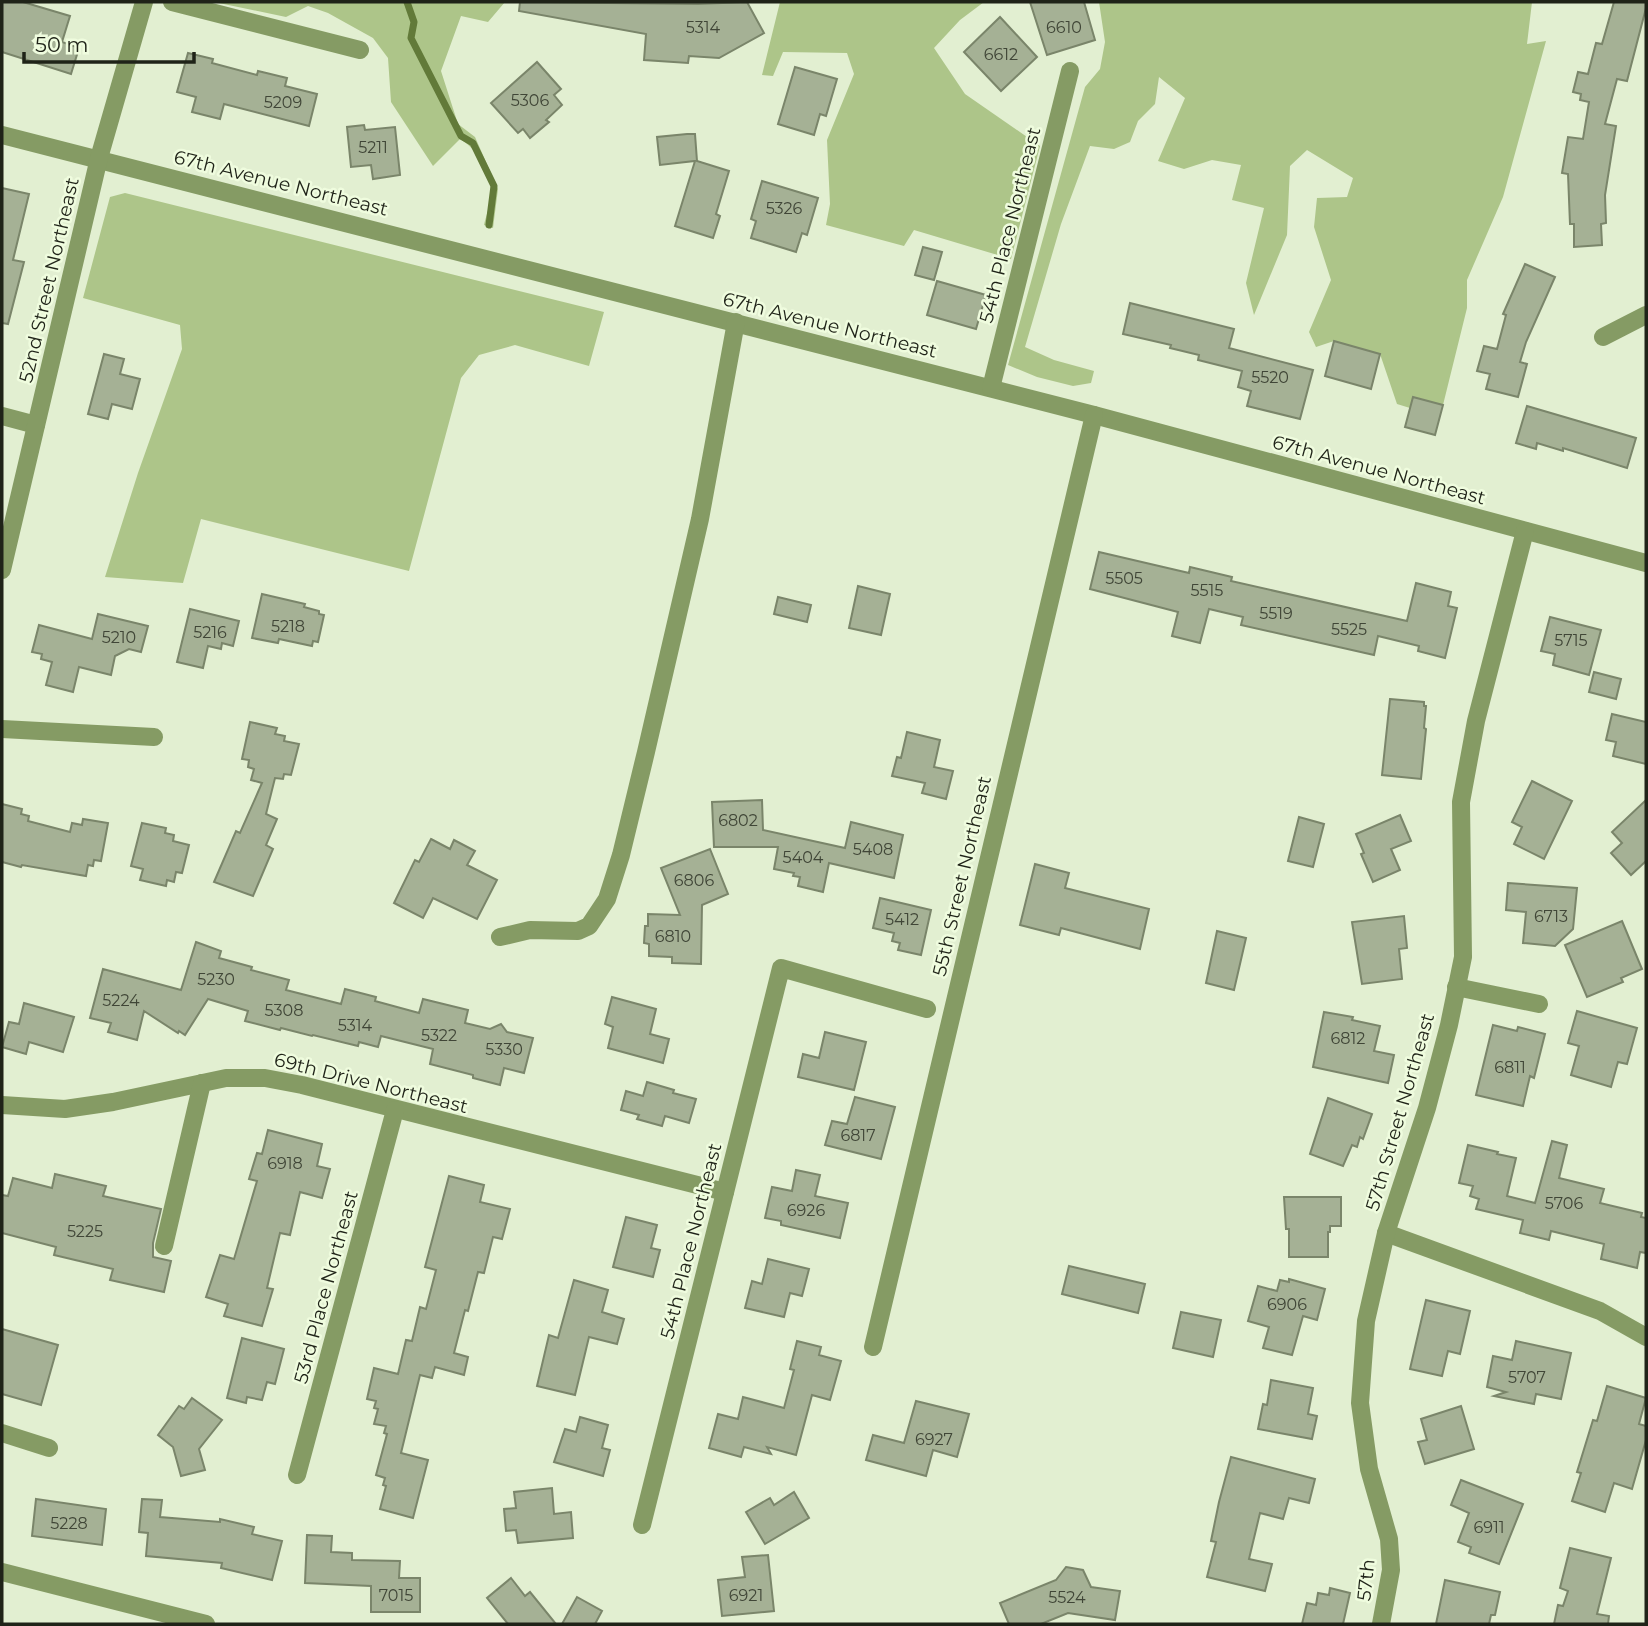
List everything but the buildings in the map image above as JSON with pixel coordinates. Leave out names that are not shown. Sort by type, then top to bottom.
[{"type":"street","name":"52nd Street Northeast","points":[[2,570],[99,158],[144,2]]},
{"type":"street","points":[[172,2],[360,50]]},
{"type":"street","name":"54th Place Northeast","points":[[991,388],[1070,71]]},
{"type":"street","name":"67th Avenue Northeast","points":[[2,135],[991,388],[1646,563]]},
{"type":"street","points":[[1603,337],[1646,315]]},
{"type":"street","points":[[500,937],[530,930],[578,931],[589,926],[607,899],[621,855],[700,519],[736,322]]},
{"type":"street","name":"55th Street Northeast","points":[[873,1347],[1094,415]]},
{"type":"street","points":[[2,416],[36,425]]},
{"type":"street","name":"57th Street Northeast","points":[[1389,1539],[1369,1469],[1360,1403],[1366,1321],[1385,1233],[1427,1108],[1456,987],[1462,957],[1461,802],[1476,721],[1525,531]]},
{"type":"street","points":[[2,729],[154,737]]},
{"type":"street","name":"54th Place Northeast","points":[[642,1525],[781,968],[927,1009]]},
{"type":"street","points":[[1456,987],[1539,1004]]},
{"type":"street","name":"69th Drive Northeast","points":[[2,1105],[65,1109],[114,1102],[226,1078],[265,1078],[302,1085],[725,1192]]},
{"type":"street","points":[[164,1246],[202,1083]]},
{"type":"street","name":"53rd Place Northeast","points":[[297,1475],[395,1110]]},
{"type":"street","points":[[1385,1233],[1600,1311],[1646,1337]]},
{"type":"street","points":[[2,1433],[49,1448]]},
{"type":"street","name":"57th","points":[[1381,1624],[1391,1570],[1389,1539]]},
{"type":"street","points":[[2,1572],[206,1624]]},
{"type":"green space","points":[[214,2],[505,2],[488,22],[461,16],[441,71],[458,124],[475,137],[498,189],[493,228],[484,225],[491,189],[487,172],[478,156],[460,139],[433,166],[391,102],[388,58],[373,38],[328,13],[308,6],[286,17]]},
{"type":"green space","points":[[780,2],[984,2],[960,20],[934,48],[965,94],[1040,146],[1011,259],[914,230],[904,246],[826,225],[830,204],[827,140],[854,74],[847,53],[783,52],[773,76],[762,75]]},
{"type":"green space","points":[[1099,2],[1532,2],[1527,44],[1546,41],[1503,197],[1467,280],[1467,308],[1443,405],[1410,408],[1397,404],[1380,354],[1334,341],[1316,347],[1309,332],[1331,280],[1314,227],[1317,198],[1347,197],[1353,178],[1307,150],[1290,166],[1287,235],[1254,315],[1246,283],[1264,208],[1232,200],[1241,165],[1212,160],[1184,169],[1158,161],[1185,98],[1159,77],[1155,104],[1138,121],[1130,142],[1114,149],[1090,146],[1061,224],[1025,347],[1054,360],[1094,371],[1091,383],[1073,386],[1037,377],[1008,365],[1085,87],[1100,69],[1105,42]]},
{"type":"green space","points":[[125,193],[604,312],[589,366],[515,345],[479,355],[461,378],[409,571],[201,519],[183,583],[105,577],[182,349],[180,325],[83,298],[110,197]]},
{"type":"waterway","points":[[407,2],[414,22],[411,38],[461,136],[473,143],[494,186],[489,225]]}]
